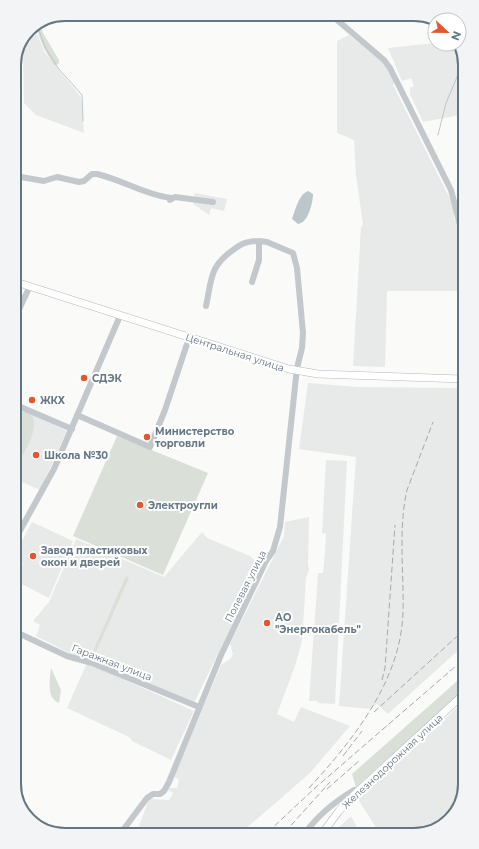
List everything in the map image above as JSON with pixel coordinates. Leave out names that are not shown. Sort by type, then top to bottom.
[{"type":"main road","name":"Центральная улица","points":[[21,284],[261,362],[297,371],[318,374],[458,379]]},
{"type":"main road","name":"Железнодорожная улица","points":[[326,828],[338,811],[358,791],[458,699]]},
{"type":"street","points":[[338,21],[384,60],[390,68],[451,190],[458,217]]},
{"type":"street","points":[[21,177],[44,181],[57,177],[79,182],[84,181],[92,174],[96,174],[129,183],[150,194],[171,198],[170,200],[175,197],[212,202]]},
{"type":"street","points":[[206,306],[214,268],[220,259],[243,243],[259,241],[258,260],[252,282]]},
{"type":"street","name":"Полевая улица","points":[[124,828],[147,798],[153,794],[160,794],[164,791],[169,782],[221,655],[275,545],[280,527],[297,371],[303,333],[296,261],[293,254],[267,242],[259,241]]},
{"type":"street","points":[[21,305],[29,288]]},
{"type":"street","points":[[21,529],[46,485],[72,429],[120,316]]},
{"type":"street","points":[[77,416],[150,447],[165,410],[189,338]]},
{"type":"street","points":[[21,407],[72,429]]},
{"type":"street","name":"Гаражная улица","points":[[21,634],[67,656],[92,663],[199,707]]},
{"type":"street","points":[[309,828],[314,820],[346,794],[354,790],[358,791]]},
{"type":"shaded area","points":[[42,27],[43,33],[59,60],[59,63],[55,66],[41,42],[38,30]]},
{"type":"shaded area","points":[[36,32],[45,53],[81,97],[84,133],[36,115],[24,103],[23,50],[28,40]]},
{"type":"shaded area","points":[[349,35],[387,66],[395,82],[393,85],[453,205],[454,219],[458,221],[458,291],[387,291],[385,367],[353,366],[361,228],[363,224],[356,176],[354,140],[337,133],[337,41]]},
{"type":"shaded area","points":[[427,44],[427,52],[456,52],[458,65],[458,115],[423,122],[410,94],[410,88],[414,86],[411,78],[402,81],[388,48]]},
{"type":"shaded area","points":[[308,191],[313,194],[311,207],[305,220],[298,224],[292,219],[300,199]]},
{"type":"shaded area","points":[[195,193],[227,199],[224,211],[211,208],[209,215],[193,204]]},
{"type":"shaded area","points":[[308,383],[358,387],[458,388],[458,650],[388,714],[377,704],[370,709],[339,706],[356,457],[299,449]]},
{"type":"shaded area","name":"Школа №30","points":[[21,408],[67,431],[40,490],[21,482]]},
{"type":"shaded area","points":[[21,412],[28,413],[34,422],[32,436],[23,454],[21,453]]},
{"type":"shaded area","name":"Электроугли","points":[[117,436],[208,473],[163,575],[73,536]]},
{"type":"shaded area","points":[[326,460],[347,461],[335,704],[309,701],[318,573],[323,573],[325,551],[326,533],[322,534]]},
{"type":"shaded area","points":[[309,517],[309,570],[306,578],[302,641],[295,666],[277,714],[294,722],[301,707],[350,726],[310,773],[247,828],[138,828],[149,799],[169,800],[173,793],[168,790],[169,788],[177,788],[179,780],[174,776],[221,665],[230,659],[233,654],[230,644],[284,536],[285,522]]},
{"type":"shaded area","points":[[32,522],[73,541],[49,598],[21,584],[21,569],[23,563],[21,562],[21,543]]},
{"type":"shaded area","points":[[202,532],[207,538],[250,556],[261,565],[194,703],[95,661],[77,657],[36,636],[40,625],[33,621],[49,602],[76,539],[164,577]]},
{"type":"shaded area","points":[[126,576],[129,578],[94,656],[91,656]]},
{"type":"shaded area","points":[[87,663],[194,711],[171,760],[132,741],[129,737],[67,708]]},
{"type":"shaded area","points":[[51,668],[61,690],[59,703],[55,701],[50,693]]},
{"type":"shaded area","points":[[458,680],[458,695],[356,787],[352,774]]},
{"type":"shaded area","points":[[458,707],[458,790],[451,809],[439,821],[423,827],[376,828],[358,799]]},
{"type":"shaded area","points":[[351,816],[357,828],[338,828]]},
{"type":"waterway","points":[[39,29],[45,47],[58,68],[82,95],[83,121]]},
{"type":"waterway","points":[[438,135],[446,103],[458,75]]},
{"type":"railway","points":[[309,788],[358,729],[384,685],[394,661],[400,637],[403,612],[402,535],[404,505],[407,490],[433,422]]},
{"type":"railway","points":[[382,680],[385,668],[395,525]]},
{"type":"railway","points":[[374,712],[458,635]]},
{"type":"railway","points":[[272,828],[315,788],[458,664]]},
{"type":"railway","points":[[343,756],[362,731]]},
{"type":"railway","points":[[327,789],[360,760]]},
{"type":"railway","points":[[289,828],[330,782]]},
{"type":"place","name":"СДЭК","points":[[84,378]]},
{"type":"place","name":"ЖКХ","points":[[32,400]]},
{"type":"place","name":"Министерство торговли","points":[[147,437]]},
{"type":"place","name":"Школа №30","points":[[36,455]]},
{"type":"place","name":"Электроугли","points":[[140,505]]},
{"type":"place","name":"Завод пластиковых окон и дверей","points":[[33,556]]},
{"type":"place","name":"АО \"Энергокабель\"","points":[[267,623]]}]
